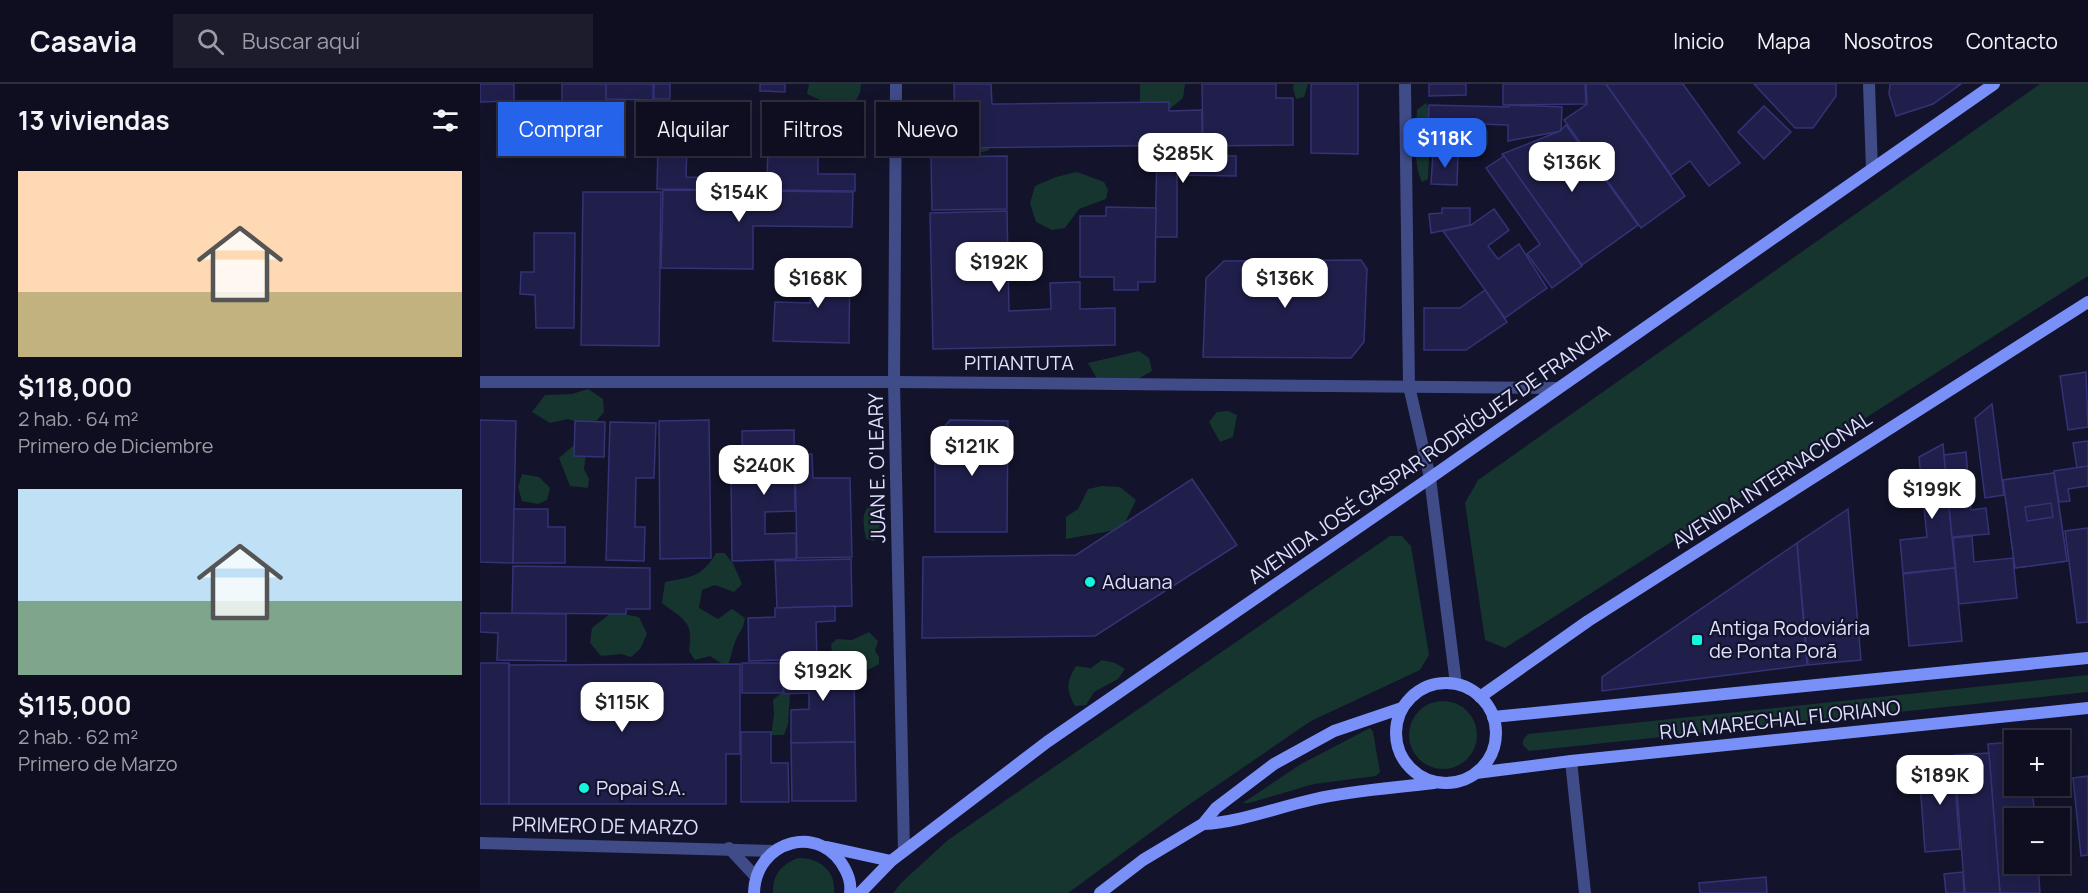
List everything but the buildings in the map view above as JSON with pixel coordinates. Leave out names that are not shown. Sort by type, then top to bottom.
[{"type":"main road","name":"AVENIDA JOSÉ GASPAR RODRÍGUEZ DE FRANCIA","points":[[860,893],[891,861],[1047,742],[1994,84]]},
{"type":"main road","name":"AVENIDA INTERNACIONAL","points":[[1480,697],[1588,621],[2088,302]]},
{"type":"main road","name":"RUA MARECHAL FLORIANO","points":[[1493,717],[2088,658]]},
{"type":"main road","points":[[1440,683],[1456,684],[1471,689],[1480,697],[1493,717],[1496,732],[1494,748],[1487,762],[1476,773],[1462,781],[1446,784],[1422,778],[1409,768],[1400,755],[1396,739],[1396,723],[1402,708],[1412,696],[1425,687],[1440,683]]},
{"type":"main road","points":[[1100,893],[1143,860],[1203,824],[1215,808],[1274,764],[1334,731],[1402,708]]},
{"type":"main road","name":"RUA MARECHAL FLORIANO","points":[[1476,773],[1571,761],[2088,708]]},
{"type":"main road","points":[[1203,824],[1226,822],[1326,797],[1437,783]]},
{"type":"main road","points":[[753,887],[766,858],[774,851],[796,842],[809,842],[891,861]]},
{"type":"main road","points":[[821,846],[833,853],[842,863],[848,875],[850,893]]},
{"type":"street","name":"JUAN E. O'LEARY","points":[[896,84],[894,382],[904,851]]},
{"type":"street","points":[[1405,84],[1408,386],[1430,478],[1456,684]]},
{"type":"street","points":[[1869,84],[1872,169]]},
{"type":"street","name":"PITIANTUTA","points":[[480,382],[894,382],[1558,388]]},
{"type":"street","points":[[1571,761],[1585,893]]},
{"type":"street","name":"PRIMERO DE MARZO","points":[[480,843],[774,851]]},
{"type":"street","points":[[729,848],[753,887]]},
{"type":"green space","points":[[809,84],[861,84],[860,93],[855,102],[824,102],[807,94]]},
{"type":"green space","points":[[1140,84],[1185,84],[1183,98],[1167,111],[1153,111],[1140,102]]},
{"type":"green space","points":[[1294,84],[1308,84],[1304,97],[1296,99]]},
{"type":"green space","points":[[2040,84],[2088,84],[2088,276],[1505,648],[1485,640],[1465,503],[1478,480]]},
{"type":"green space","points":[[1426,103],[1431,113],[1428,179],[1422,182],[1416,157],[1416,127],[1417,110]]},
{"type":"green space","points":[[979,138],[989,141],[989,150],[979,153]]},
{"type":"green space","points":[[1077,172],[1104,182],[1108,190],[1106,199],[1079,209],[1065,228],[1052,230],[1036,222],[1030,203],[1035,186],[1056,177]]},
{"type":"green space","points":[[1139,351],[1149,358],[1152,371],[1129,384],[1100,384],[1088,363]]},
{"type":"green space","points":[[588,389],[603,399],[604,412],[592,426],[568,419],[550,423],[532,412],[545,395],[572,394]]},
{"type":"green space","points":[[1228,411],[1237,415],[1233,437],[1220,442],[1209,422],[1217,412]]},
{"type":"green space","points":[[574,445],[586,454],[584,469],[589,479],[588,488],[570,486],[559,458]]},
{"type":"green space","points":[[522,474],[539,477],[550,488],[547,500],[538,504],[522,501],[518,487]]},
{"type":"green space","points":[[1102,486],[1120,487],[1136,500],[1122,529],[1066,539],[1066,517],[1078,509],[1088,489]]},
{"type":"green space","points":[[874,501],[880,518],[878,537],[874,541],[866,539],[864,522],[866,509]]},
{"type":"green space","points":[[1390,536],[1402,536],[1411,546],[1429,655],[1420,670],[1311,721],[1187,806],[1068,893],[893,893],[948,840]]},
{"type":"green space","points":[[716,553],[725,553],[732,563],[732,561],[742,584],[734,592],[715,585],[702,590],[699,608],[718,619],[732,609],[745,618],[727,667],[710,656],[695,660],[689,651],[690,633],[686,622],[662,603],[665,582],[695,575],[706,567]]},
{"type":"green space","points":[[612,612],[639,617],[647,634],[640,649],[631,657],[621,654],[601,656],[590,643],[592,628]]},
{"type":"green space","points":[[869,632],[878,641],[875,651],[879,657],[879,664],[868,670],[857,657],[832,654],[831,644],[837,639],[852,640]]},
{"type":"green space","points":[[1102,660],[1115,663],[1125,669],[1118,679],[1094,692],[1086,705],[1075,706],[1068,686],[1076,666],[1091,668]]},
{"type":"green space","points":[[2088,675],[2088,692],[1529,751],[1523,745],[1523,740],[1528,734]]},
{"type":"green space","points":[[780,694],[790,694],[788,724],[784,735],[771,735],[774,715],[773,700]]},
{"type":"green space","points":[[1443,701],[1456,704],[1467,711],[1474,722],[1477,735],[1474,748],[1467,759],[1456,766],[1443,769],[1430,766],[1419,759],[1412,748],[1409,735],[1412,722],[1419,711],[1430,704]]},
{"type":"green space","points":[[1370,728],[1373,732],[1380,772],[1376,776],[1314,784],[1243,803],[1301,764]]},
{"type":"green space","points":[[798,858],[813,860],[825,867],[832,878],[834,893],[773,893],[774,881],[779,871],[787,863]]},
{"type":"water","points":[[1458,131],[1488,131],[1488,145],[1458,146]]},
{"type":"place","name":"Aduana","points":[[1090,582]]},
{"type":"place","name":"Antiga Rodoviária de Ponta Porã","points":[[1697,640]]},
{"type":"place","name":"Popai S.A.","points":[[584,788]]}]
